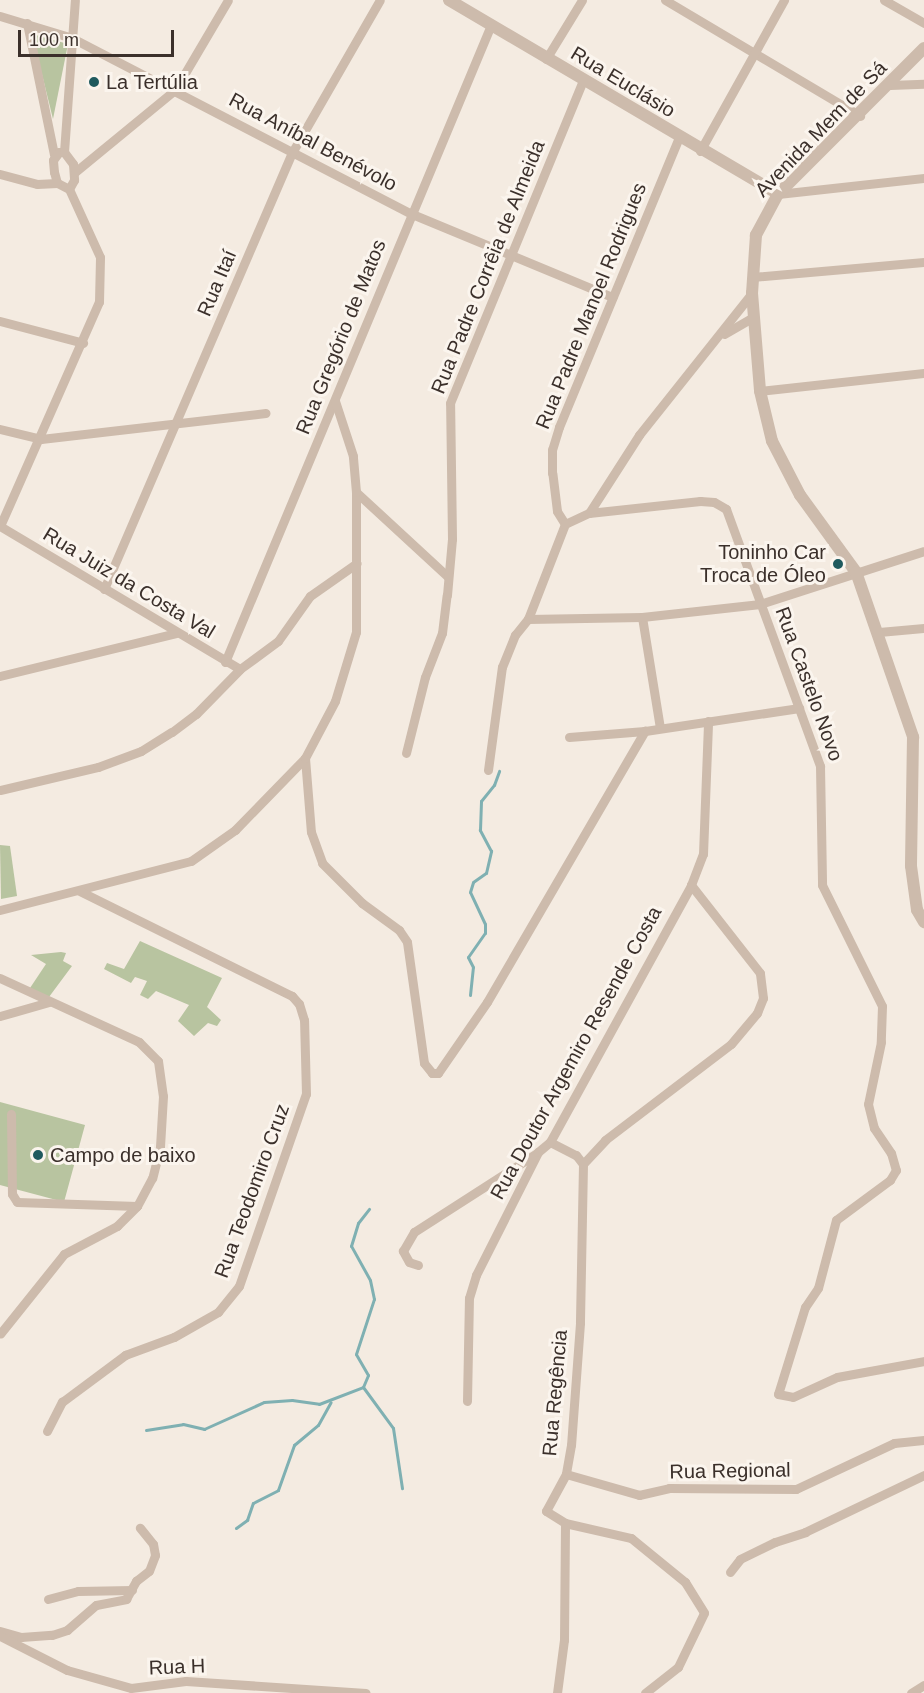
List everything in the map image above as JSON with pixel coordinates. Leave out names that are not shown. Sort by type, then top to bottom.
[{"type":"street","points":[[75,0],[64,152],[75,172]]},
{"type":"street","points":[[69,189],[75,172],[175,90],[228,0]]},
{"type":"street","name":"Rua Itaí","points":[[104,589],[293,151],[380,0]]},
{"type":"street","name":"Rua Euclásio","points":[[449,0],[700,151],[778,194]]},
{"type":"street","points":[[546,59],[582,0]]},
{"type":"street","points":[[665,0],[752,54],[860,116]]},
{"type":"street","points":[[700,151],[784,0]]},
{"type":"street","points":[[884,0],[924,23]]},
{"type":"street","name":"Rua Aníbal Benévolo","points":[[0,16],[72,38],[412,214],[612,297]]},
{"type":"street","points":[[27,23],[54,154],[52,166],[57,183]]},
{"type":"street","name":"Rua Gregório de Matos","points":[[225,662],[491,26]]},
{"type":"street","name":"Avenida Mem de Sá","points":[[924,48],[860,116],[778,194],[758,228],[752,277],[752,318],[760,391],[772,441],[788,474],[856,572],[879,632],[913,736],[910,866],[917,910],[924,922]]},
{"type":"street","name":"Rua Padre Corrêia de Almeida","points":[[406,753],[425,677],[442,633],[452,539],[450,404],[583,81]]},
{"type":"street","points":[[890,85],[924,84]]},
{"type":"street","name":"Rua Padre Manoel Rodrigues","points":[[565,524],[554,495],[552,450],[612,297],[679,138]]},
{"type":"street","points":[[54,154],[64,152]]},
{"type":"street","points":[[0,174],[37,184],[57,183],[69,189],[100,257],[102,272],[99,302],[83,343],[0,526]]},
{"type":"street","points":[[778,194],[924,178]]},
{"type":"street","points":[[752,277],[924,262]]},
{"type":"street","points":[[488,770],[502,667],[515,635],[528,619],[565,524],[589,513],[639,435],[720,337],[752,293]]},
{"type":"street","points":[[720,337],[752,318]]},
{"type":"street","points":[[0,321],[83,343]]},
{"type":"street","points":[[760,391],[924,373]]},
{"type":"street","points":[[0,910],[191,861],[211,849],[305,758],[335,700],[354,649],[357,563],[356,492],[352,456],[335,401]]},
{"type":"street","points":[[0,429],[41,439],[265,413]]},
{"type":"street","points":[[356,492],[448,578]]},
{"type":"street","name":"Rua Castelo Novo","points":[[589,513],[700,501],[722,504],[823,778],[822,885],[882,1006],[881,1042],[868,1104],[874,1128],[896,1165],[894,1174],[836,1220],[818,1288],[806,1306],[778,1394],[793,1397],[837,1377],[924,1361]]},
{"type":"street","name":"Rua Juiz da Costa Val","points":[[0,526],[176,633],[240,669]]},
{"type":"street","points":[[528,619],[642,616],[760,604],[924,551]]},
{"type":"street","points":[[0,790],[99,767],[141,751],[196,714],[240,669],[278,641],[310,596],[357,563]]},
{"type":"street","points":[[642,616],[660,728]]},
{"type":"street","points":[[879,632],[924,628]]},
{"type":"street","points":[[0,676],[176,633]]},
{"type":"street","points":[[569,737],[645,731],[799,708]]},
{"type":"street","name":"Rua Doutor Argemiro Resende Costa","points":[[467,1401],[469,1298],[476,1275],[538,1152],[550,1142],[691,885],[706,842],[708,721]]},
{"type":"street","points":[[305,758],[311,832],[322,863],[362,903],[399,930],[407,942],[424,1063],[432,1073],[438,1073],[487,1002],[645,731]]},
{"type":"street","points":[[550,1142],[576,1155],[584,1164],[605,1140],[731,1044],[757,1013],[764,998],[760,974],[691,885]]},
{"type":"street","name":"Rua Teodomiro Cruz","points":[[46,1431],[62,1402],[125,1355],[174,1337],[218,1312],[239,1286],[306,1094],[304,1020],[299,1004],[292,996],[80,891]]},
{"type":"street","points":[[0,978],[139,1042],[158,1061],[163,1096],[160,1147],[152,1178],[137,1206],[117,1226],[64,1254],[0,1334]]},
{"type":"street","points":[[0,1016],[49,1002]]},
{"type":"street","points":[[10,1114],[12,1194],[17,1202],[137,1206]]},
{"type":"street","points":[[418,1264],[409,1262],[403,1251],[414,1232],[538,1152]]},
{"type":"street","name":"Rua Regência","points":[[565,1523],[546,1511],[566,1474],[580,1331],[584,1164]]},
{"type":"street","name":"Rua Regional","points":[[566,1474],[639,1495],[669,1488],[796,1489],[894,1443],[924,1440]]},
{"type":"street","points":[[730,1572],[740,1559],[766,1546],[924,1476]]},
{"type":"street","points":[[557,1693],[564,1640],[565,1523],[631,1538],[685,1582],[704,1613],[678,1667],[645,1693]]},
{"type":"street","points":[[0,1631],[21,1637],[52,1635],[68,1630],[96,1605],[126,1599],[136,1581],[149,1571],[154,1555],[153,1544],[140,1528]]},
{"type":"street","points":[[48,1599],[78,1591],[132,1590]]},
{"type":"street","name":"Rua H","points":[[0,1636],[68,1670],[130,1688],[186,1681],[366,1693]]},
{"type":"street","points":[[911,1693],[924,1685]]},
{"type":"green space","points":[[32,34],[68,44],[53,119]]},
{"type":"green space","points":[[0,845],[10,846],[17,896],[1,899]]},
{"type":"green space","points":[[140,941],[222,978],[207,1007],[221,1020],[217,1026],[208,1023],[194,1036],[178,1021],[189,1005],[156,991],[148,999],[140,995],[147,981],[135,977],[131,983],[104,969],[107,963],[124,969]]},
{"type":"green space","points":[[66,953],[63,961],[72,966],[49,997],[30,988],[46,964],[31,955]]},
{"type":"green space","name":"Campo de baixo","points":[[0,1102],[85,1125],[64,1202],[0,1185]]},
{"type":"waterway","points":[[470,995],[473,967],[468,957],[485,933],[485,924],[470,892],[473,882],[486,873],[491,851],[480,830],[481,801],[494,785],[499,771]]},
{"type":"waterway","points":[[146,1430],[183,1424],[204,1429],[264,1402],[292,1400],[319,1404],[363,1387],[368,1375],[356,1354],[374,1299],[370,1280],[351,1246],[358,1223],[369,1209]]},
{"type":"waterway","points":[[363,1387],[393,1428],[402,1488]]},
{"type":"waterway","points":[[236,1528],[247,1520],[253,1503],[278,1490],[294,1445],[318,1425],[331,1402]]},
{"type":"place","name":"La Tertúlia","points":[[94,82]]},
{"type":"place","name":"Toninho Car Troca de Óleo","points":[[838,564]]},
{"type":"place","name":"Campo de baixo","points":[[38,1155]]}]
